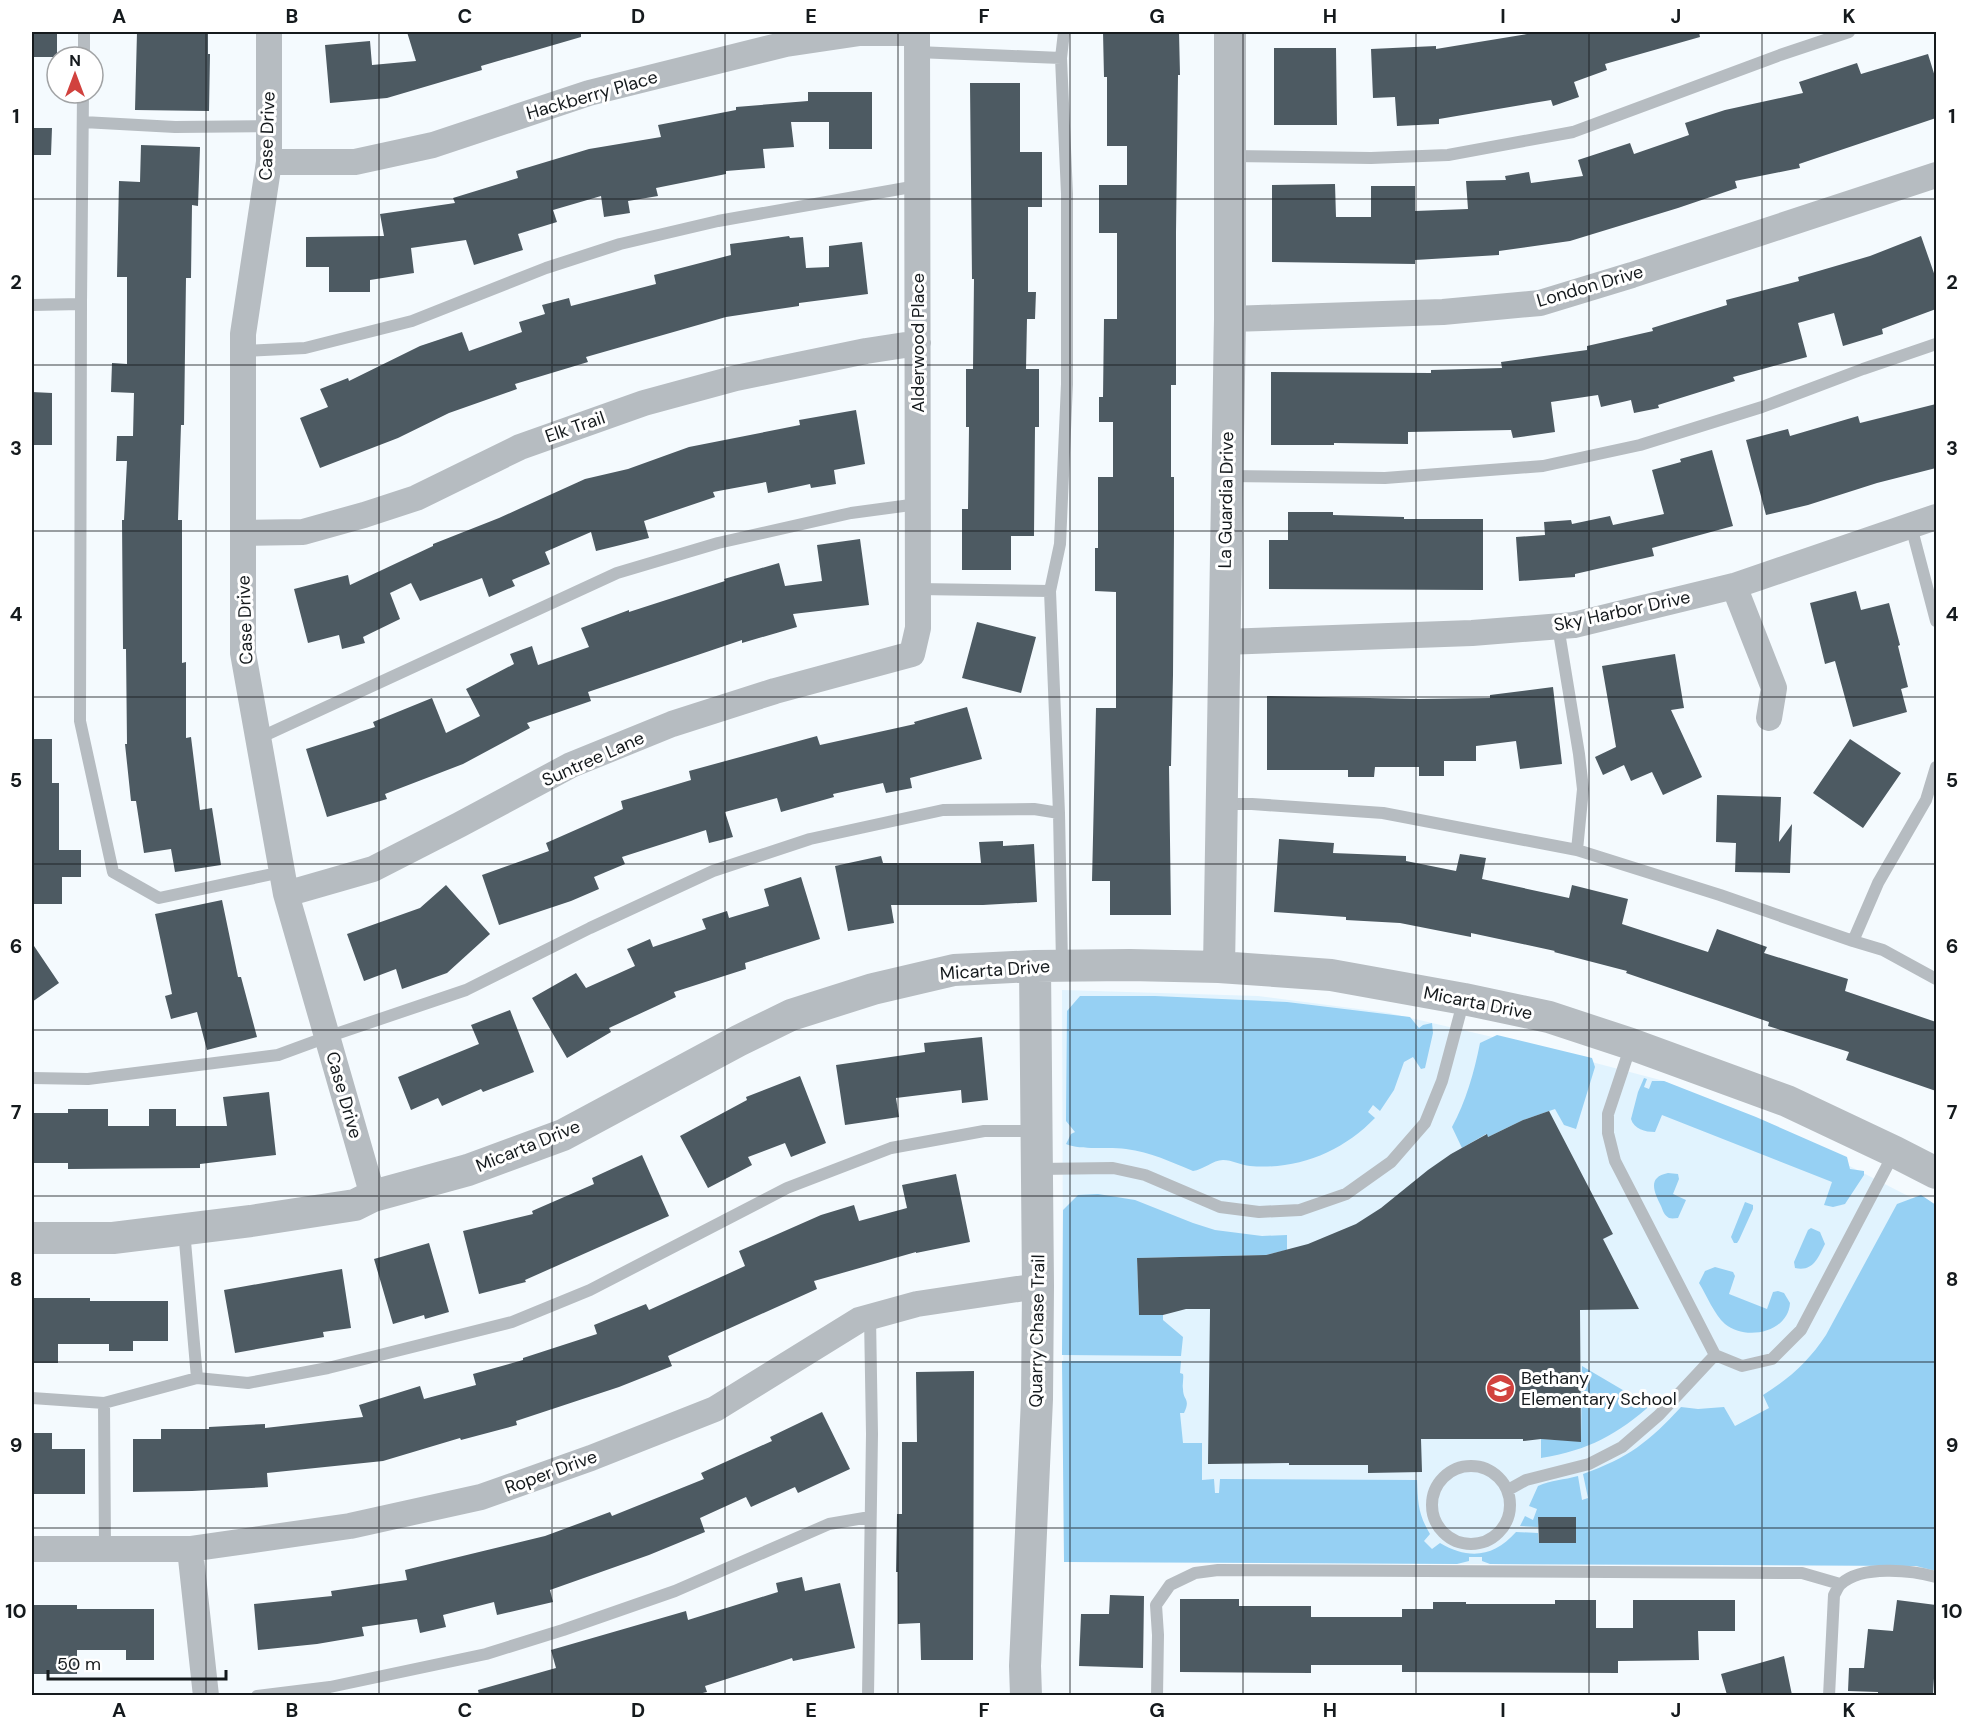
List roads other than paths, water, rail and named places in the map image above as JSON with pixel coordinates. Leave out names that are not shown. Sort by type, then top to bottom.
[{"type":"street","name":"Case Drive","points":[[269,32],[269,162],[243,334],[243,652],[284,883],[373,1196]]},
{"type":"street","name":"La Guardia Drive","points":[[1219,968],[1230,319],[1230,32]]},
{"type":"street","name":"Hackberry Place","points":[[269,162],[355,162],[433,145],[589,93],[786,44],[860,33],[917,39]]},
{"type":"street","name":"Alderwood Place","points":[[912,654],[918,628],[917,39]]},
{"type":"street","name":"London Drive","points":[[1230,319],[1443,312],[1540,303],[1936,175]]},
{"type":"street","name":"Elk Trail","points":[[243,533],[303,532],[364,515],[416,498],[520,447],[644,403],[736,378],[866,351],[918,343]]},
{"type":"street","name":"Sky Harbor Drive","points":[[1224,642],[1472,633],[1574,625],[1734,586],[1936,517]]},
{"type":"street","points":[[1734,586],[1774,688],[1768,718]]},
{"type":"street","name":"Suntree Lane","points":[[284,883],[373,869],[571,765],[672,724],[775,691],[912,654]]},
{"type":"street","name":"Micarta Drive","points":[[32,1238],[113,1238],[251,1221],[355,1205],[373,1196],[468,1170],[563,1135],[791,1015],[873,988],[954,970],[1048,966],[1219,968],[1331,975],[1550,1017],[1787,1101],[1936,1173]]},
{"type":"street","name":"Quarry Chase Trail","points":[[1026,1695],[1025,1666],[1036,1399],[1038,1286],[1036,1131],[1048,966]]},
{"type":"street","name":"Roper Drive","points":[[32,1549],[190,1549],[350,1526],[481,1497],[591,1458],[715,1409],[859,1320],[917,1304],[1038,1286]]},
{"type":"street","points":[[190,1549],[206,1695]]},
{"type":"lane","points":[[1048,966],[1059,813],[1050,591],[1060,544],[1067,384],[1067,194],[1061,58],[1064,32]]},
{"type":"lane","points":[[1230,156],[1371,158],[1448,155],[1573,132],[1769,59],[1849,32]]},
{"type":"lane","points":[[917,39],[1061,58]]},
{"type":"lane","points":[[83,105],[80,721],[113,872],[159,898],[284,883]]},
{"type":"lane","points":[[83,122],[175,127],[269,126]]},
{"type":"lane","points":[[243,351],[305,348],[412,321],[546,268],[620,244],[718,220],[917,186]]},
{"type":"lane","points":[[32,305],[81,304]]},
{"type":"lane","points":[[1227,476],[1386,478],[1543,466],[1640,445],[1751,411],[1936,344]]},
{"type":"lane","points":[[257,739],[617,573],[718,543],[851,513],[918,504]]},
{"type":"lane","points":[[1911,526],[1936,621]]},
{"type":"lane","points":[[918,590],[1050,591]]},
{"type":"lane","points":[[1558,626],[1583,789],[1577,850]]},
{"type":"lane","points":[[1853,941],[1878,883],[1926,800],[1936,767]]},
{"type":"lane","points":[[1221,804],[1275,805],[1383,813],[1577,850],[1883,950],[1936,979]]},
{"type":"lane","points":[[32,1078],[88,1078],[278,1055],[327,1036],[465,990],[590,928],[713,871],[810,839],[943,810],[1034,809],[1059,813]]},
{"type":"lane","points":[[1037,1169],[1113,1168],[1145,1175],[1220,1207],[1259,1212],[1300,1210],[1346,1194],[1391,1162],[1425,1123],[1442,1081],[1464,999]]},
{"type":"lane","points":[[1631,1044],[1608,1114],[1608,1133],[1615,1161],[1715,1355],[1742,1366],[1772,1359],[1801,1330],[1895,1152]]},
{"type":"lane","points":[[32,1398],[104,1403],[197,1378],[248,1383],[328,1368],[512,1322],[590,1290],[787,1188],[891,1148],[984,1131],[1036,1131]]},
{"type":"lane","points":[[184,1230],[197,1378]]},
{"type":"lane","points":[[868,1695],[872,1434],[870,1317]]},
{"type":"lane","points":[[1508,1490],[1526,1480],[1588,1464],[1622,1448],[1659,1414],[1715,1355]]},
{"type":"lane","points":[[104,1403],[105,1549]]},
{"type":"lane","points":[[1471,1465],[1487,1468],[1499,1477],[1508,1490],[1511,1505],[1508,1520],[1499,1533],[1487,1542],[1471,1545],[1456,1542],[1443,1533],[1435,1520],[1432,1505],[1434,1490],[1443,1477],[1456,1468],[1471,1465]]},
{"type":"lane","points":[[257,1695],[330,1687],[486,1654],[675,1591],[829,1524],[870,1517]]},
{"type":"lane","points":[[1157,1695],[1156,1605],[1170,1586],[1195,1573],[1218,1570],[1802,1573],[1840,1584]]},
{"type":"lane","points":[[1829,1695],[1834,1595],[1840,1584],[1854,1575],[1889,1571],[1919,1572],[1936,1577]]},
{"type":"place","name":"Bethany Elementary School","points":[[1500,1388]]}]
